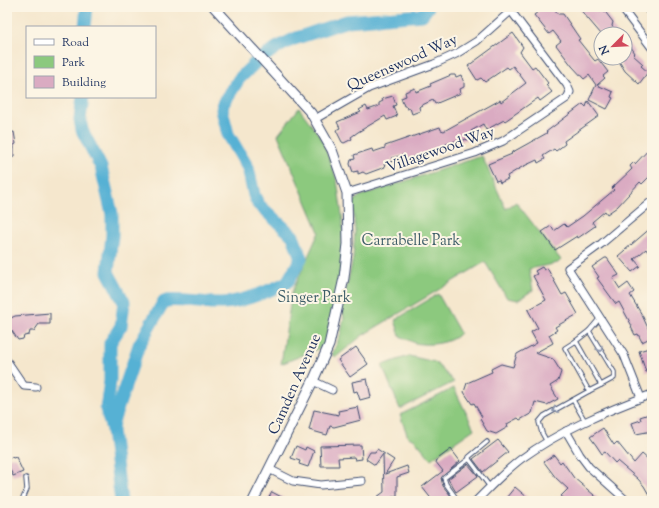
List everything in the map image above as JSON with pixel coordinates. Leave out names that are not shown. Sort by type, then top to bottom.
[{"type":"street","name":"Camden Avenue","points":[[214,7],[295,94],[315,119],[332,150],[347,193],[348,244],[344,278],[329,345],[313,382],[253,501]]},
{"type":"street","points":[[621,7],[652,48]]},
{"type":"street","name":"Queenswood Way","points":[[315,119],[369,88],[434,64],[456,54],[477,41],[513,9]]},
{"type":"street","name":"Villagewood Way","points":[[347,193],[475,153],[503,141],[567,98],[570,92],[567,84],[513,9]]},
{"type":"street","points":[[641,398],[624,355],[568,268],[601,244],[652,201]]},
{"type":"street","points":[[7,361],[24,386],[36,387]]},
{"type":"street","points":[[313,382],[332,390]]},
{"type":"street","points":[[477,501],[520,460],[548,442],[585,421],[652,394]]},
{"type":"street","points":[[566,432],[580,455],[590,467],[627,501]]},
{"type":"street","points":[[269,469],[294,481],[321,485],[362,481]]},
{"type":"lane","points":[[589,392],[565,348],[589,331],[601,318]]},
{"type":"lane","points":[[548,442],[542,434],[539,422],[544,416],[614,378],[614,372],[589,331]]},
{"type":"lane","points":[[576,341],[600,385]]},
{"type":"lane","points":[[573,400],[585,421]]},
{"type":"lane","points":[[456,498],[446,484],[444,478],[469,460],[469,457],[487,442]]},
{"type":"lane","points":[[469,460],[490,487]]},
{"type":"lane","points":[[22,501],[27,489],[26,478]]},
{"type":"green space","name":"Singer Park","points":[[299,108],[322,139],[337,180],[343,222],[340,279],[325,346],[281,364],[292,292],[319,232],[278,135]]},
{"type":"green space","name":"Carrabelle Park","points":[[482,156],[506,209],[516,202],[561,260],[558,263],[529,269],[533,290],[518,300],[507,298],[485,262],[363,335],[336,357],[332,355],[341,333],[344,318],[342,307],[353,259],[355,231],[353,206],[355,200],[360,196]]},
{"type":"green space","points":[[438,294],[460,333],[451,340],[433,344],[415,343],[400,336],[395,320]]},
{"type":"green space","points":[[409,356],[435,362],[454,382],[400,409],[382,365]]},
{"type":"green space","points":[[454,388],[474,429],[431,459],[415,440],[408,437],[400,415]]},
{"type":"building","points":[[535,7],[553,7],[558,14],[563,14],[580,39],[578,40],[593,59],[593,66],[603,66],[608,72],[603,76],[605,78],[597,85],[613,92],[611,97],[613,98],[607,109],[589,100],[596,85],[589,75],[584,79],[572,66],[556,45],[561,41],[553,31],[549,34],[534,15],[538,12]]},
{"type":"building","points":[[578,7],[597,7],[600,11],[603,9],[613,22],[612,26],[594,26]]},
{"type":"building","points":[[652,7],[652,22],[645,12]]},
{"type":"building","points":[[513,33],[523,47],[520,52],[532,68],[535,66],[548,83],[546,85],[552,92],[540,101],[538,98],[505,121],[504,120],[486,130],[483,124],[471,131],[474,136],[467,140],[466,139],[459,142],[458,140],[444,145],[445,147],[404,160],[403,155],[392,158],[393,161],[384,164],[385,167],[366,174],[363,172],[358,174],[358,171],[353,172],[350,164],[351,160],[355,159],[354,155],[372,149],[373,152],[385,148],[385,146],[440,127],[441,130],[444,131],[500,100],[501,102],[526,83],[513,66],[509,69],[507,67],[485,82],[481,78],[477,80],[468,66]]},
{"type":"building","points":[[633,55],[643,64],[641,66],[648,72],[639,84],[625,71],[622,66],[633,66]]},
{"type":"building","points":[[451,75],[455,75],[456,77],[461,75],[464,87],[460,89],[461,93],[435,104],[433,100],[420,106],[420,111],[412,114],[410,108],[407,109],[406,106],[404,106],[401,98],[406,96],[405,92],[415,88],[416,92]]},
{"type":"building","points":[[393,96],[396,105],[393,106],[397,116],[387,120],[385,116],[358,132],[351,137],[352,139],[344,143],[342,142],[336,130],[340,128],[337,122],[361,112],[359,110],[366,106],[368,110],[379,106],[379,103],[383,101],[382,99]]},
{"type":"building","points":[[588,101],[599,116],[564,141],[565,144],[556,151],[554,149],[543,156],[545,159],[538,163],[537,160],[522,167],[507,176],[508,179],[500,183],[499,180],[496,181],[488,164],[512,154],[511,153],[547,133],[546,132],[583,104],[586,107]]},
{"type":"building","points":[[14,132],[16,144],[14,145],[14,157],[7,158],[7,133]]},
{"type":"building","points":[[652,146],[652,174],[642,184],[640,182],[617,207],[607,214],[605,211],[592,222],[595,226],[578,238],[577,236],[555,250],[542,232],[551,226],[554,231],[564,224],[567,227],[583,216],[614,190],[612,188],[632,169],[630,166],[634,162],[635,164]]},
{"type":"building","points":[[652,227],[652,249],[648,252],[646,249],[634,259],[640,266],[632,272],[618,256]]},
{"type":"building","points":[[607,258],[619,275],[613,278],[620,289],[628,283],[634,292],[630,295],[642,315],[652,337],[642,342],[638,334],[635,335],[631,327],[632,326],[619,302],[616,304],[597,278],[599,277],[592,267]]},
{"type":"building","points":[[542,267],[544,270],[547,268],[562,295],[566,293],[578,314],[555,327],[557,330],[549,335],[553,343],[535,353],[553,359],[561,372],[558,381],[550,386],[558,399],[547,405],[535,402],[532,413],[520,420],[518,418],[507,424],[508,427],[496,434],[487,431],[480,419],[482,417],[474,403],[472,404],[464,392],[467,383],[492,372],[491,369],[501,364],[513,367],[517,354],[537,343],[531,332],[538,328],[528,310],[546,300],[533,276],[537,274],[535,271]]},
{"type":"building","points":[[50,313],[50,324],[39,324],[34,331],[30,331],[29,335],[24,336],[23,339],[18,340],[12,331],[7,332],[7,320],[15,316]]},
{"type":"building","points":[[356,347],[368,364],[350,377],[338,360]]},
{"type":"building","points":[[649,348],[652,358],[652,370],[646,372],[639,351]]},
{"type":"building","points":[[367,379],[371,397],[360,400],[357,391],[354,392],[352,382]]},
{"type":"building","points":[[358,407],[361,420],[334,427],[330,426],[327,435],[309,430],[314,410],[339,415],[338,411]]},
{"type":"building","points":[[649,414],[652,431],[636,434],[632,423],[641,420],[640,417]]},
{"type":"building","points":[[603,428],[614,445],[617,442],[634,463],[642,454],[650,461],[648,463],[652,467],[652,500],[638,479],[617,461],[615,463],[605,452],[602,454],[590,437]]},
{"type":"building","points":[[498,440],[508,452],[483,472],[473,459]]},
{"type":"building","points":[[361,445],[362,459],[355,460],[354,457],[338,458],[339,466],[321,466],[320,446]]},
{"type":"building","points":[[296,446],[305,450],[306,447],[314,451],[308,467],[299,464],[300,461],[291,458]]},
{"type":"building","points":[[377,449],[394,460],[385,474],[407,466],[409,473],[397,477],[397,496],[393,496],[393,498],[377,497],[384,492],[383,454],[375,465],[366,459],[370,452],[375,452]]},
{"type":"building","points":[[451,449],[460,461],[441,478],[443,486],[451,496],[444,501],[433,501],[422,487],[443,471],[435,461]]},
{"type":"building","points":[[554,455],[560,463],[562,461],[574,478],[601,501],[567,501],[561,496],[568,489],[556,478],[544,462]]},
{"type":"building","points":[[16,457],[23,472],[13,476],[7,463],[7,459]]},
{"type":"building","points":[[468,464],[478,476],[456,492],[448,479]]},
{"type":"building","points":[[515,487],[532,501],[510,501],[506,498]]},
{"type":"building","points":[[272,492],[289,501],[267,501]]},
{"type":"waterway","points":[[85,26],[87,7]]},
{"type":"waterway","points":[[121,501],[112,431],[113,422],[139,345],[164,301],[222,303],[246,299],[284,284],[288,281],[301,258],[293,236],[258,204],[254,195],[248,168],[228,134],[222,110],[223,104],[239,79],[256,62],[276,48],[294,39],[347,21],[422,15],[428,7]]},
{"type":"waterway","points":[[83,98],[80,119],[82,130],[101,167],[112,214],[112,236],[108,272],[124,302],[121,326],[110,343],[110,381],[106,409],[111,426]]}]
